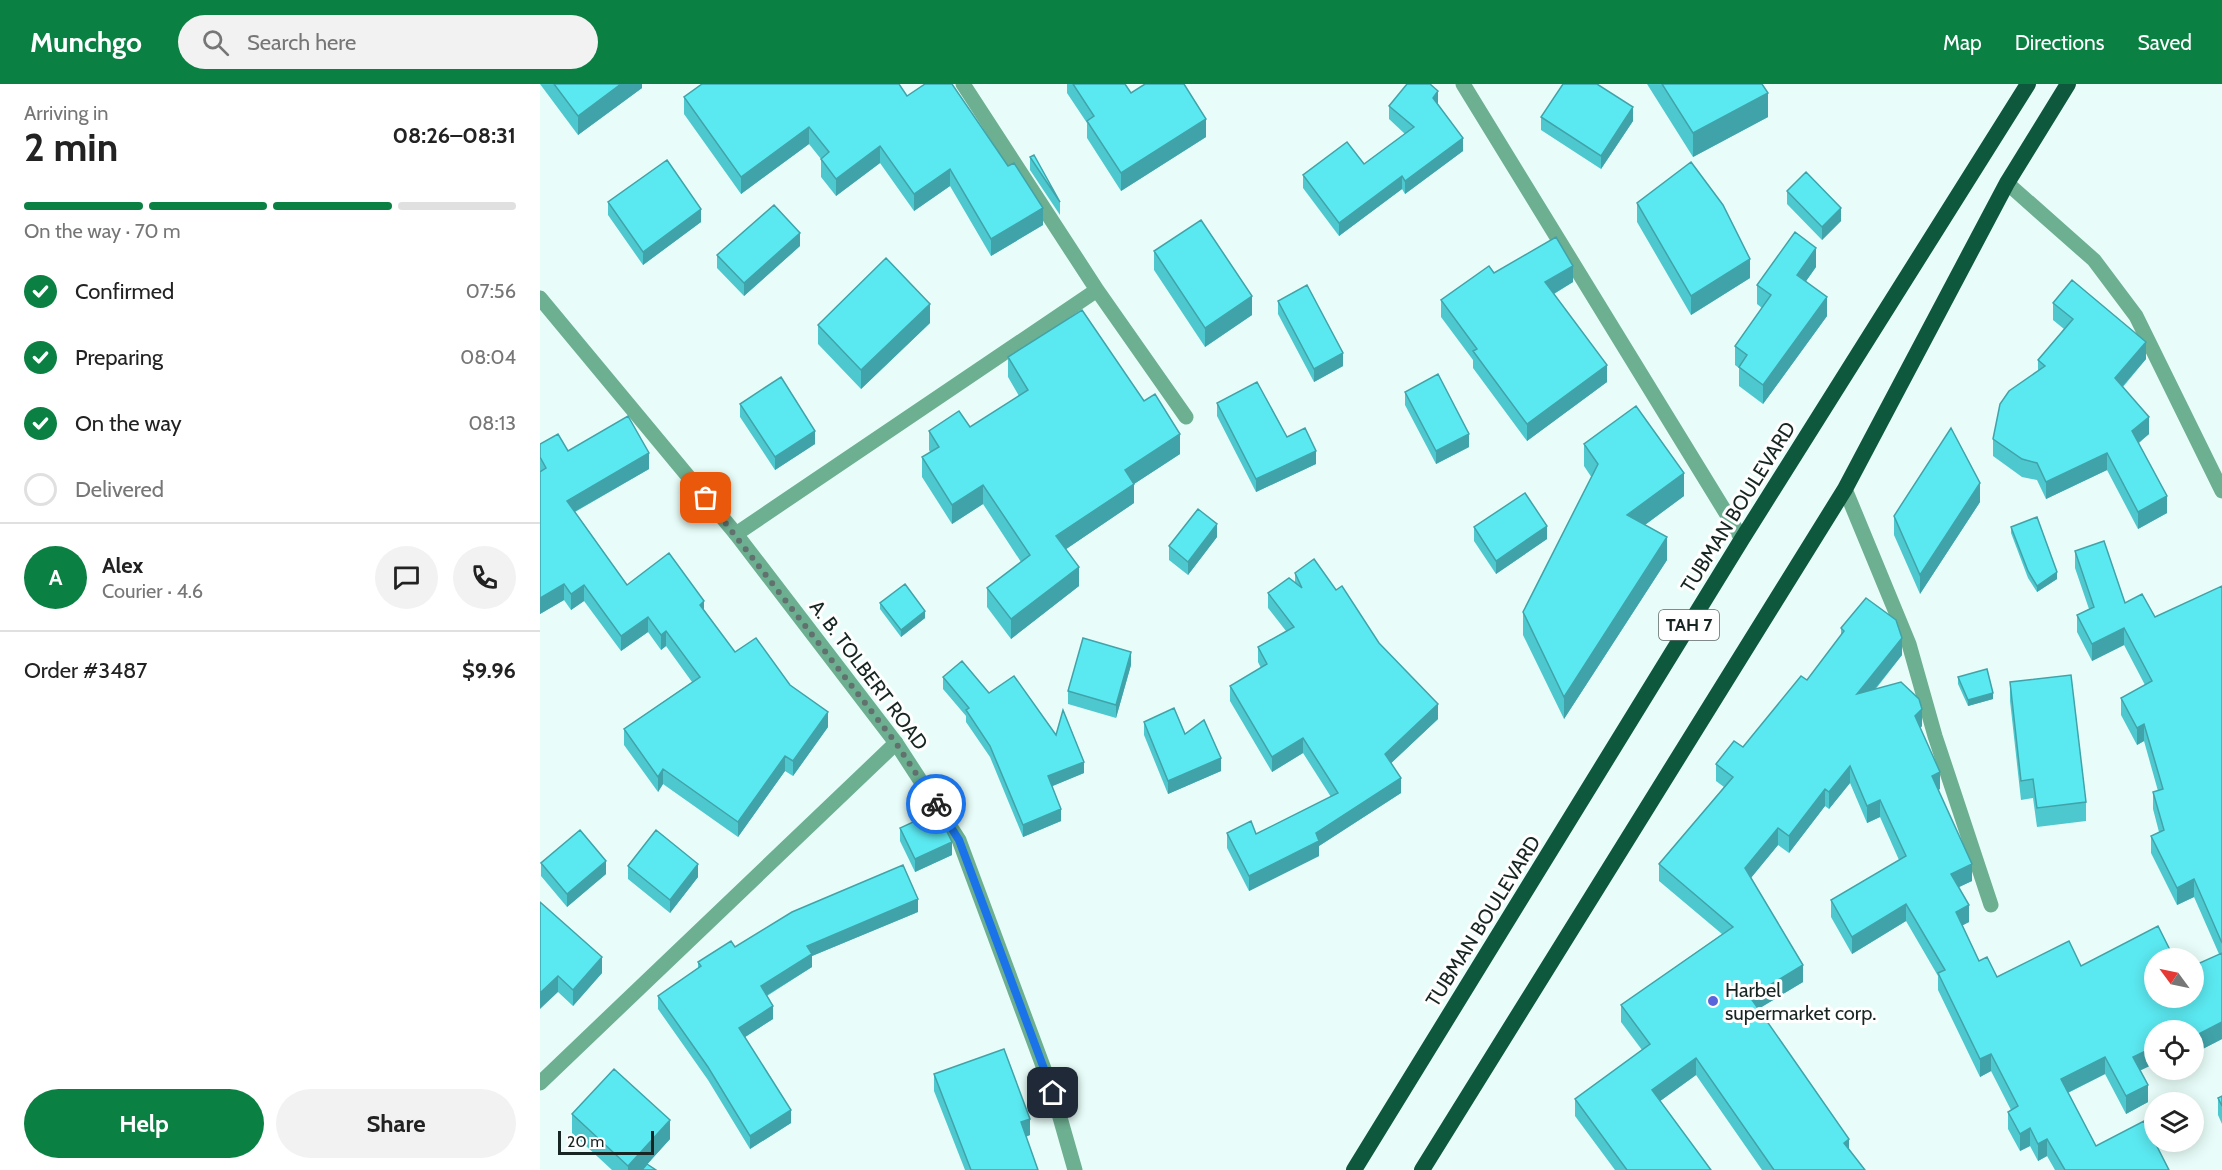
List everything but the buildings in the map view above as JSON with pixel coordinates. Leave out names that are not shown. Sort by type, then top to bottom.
[{"type":"highway","name":"TUBMAN BOULEVARD","points":[[1354,1170],[1742,539],[2028,84]]},
{"type":"highway","name":"TAH 7","points":[[1425,1167],[1845,489],[2007,183],[2068,84]]},
{"type":"street","points":[[963,84],[1097,290],[1186,417]]},
{"type":"street","points":[[1463,84],[1742,539]]},
{"type":"street","points":[[2007,183],[2094,260],[2136,316],[2222,491]]},
{"type":"street","points":[[736,534],[1097,290]]},
{"type":"street","name":"A. B. TOLBERT ROAD","points":[[540,298],[736,534],[896,743],[959,840],[1053,1093],[1075,1170]]},
{"type":"street","points":[[1845,489],[1909,644],[1935,736],[1991,906]]},
{"type":"street","points":[[540,1083],[896,743]]},
{"type":"way so far","points":[[706,498],[896,743],[936,804]]},
{"type":"place","name":"Harbel supermarket corp.","points":[[1713,1001]]},
{"type":"route","points":[[936,804],[959,840],[1053,1093]]}]
